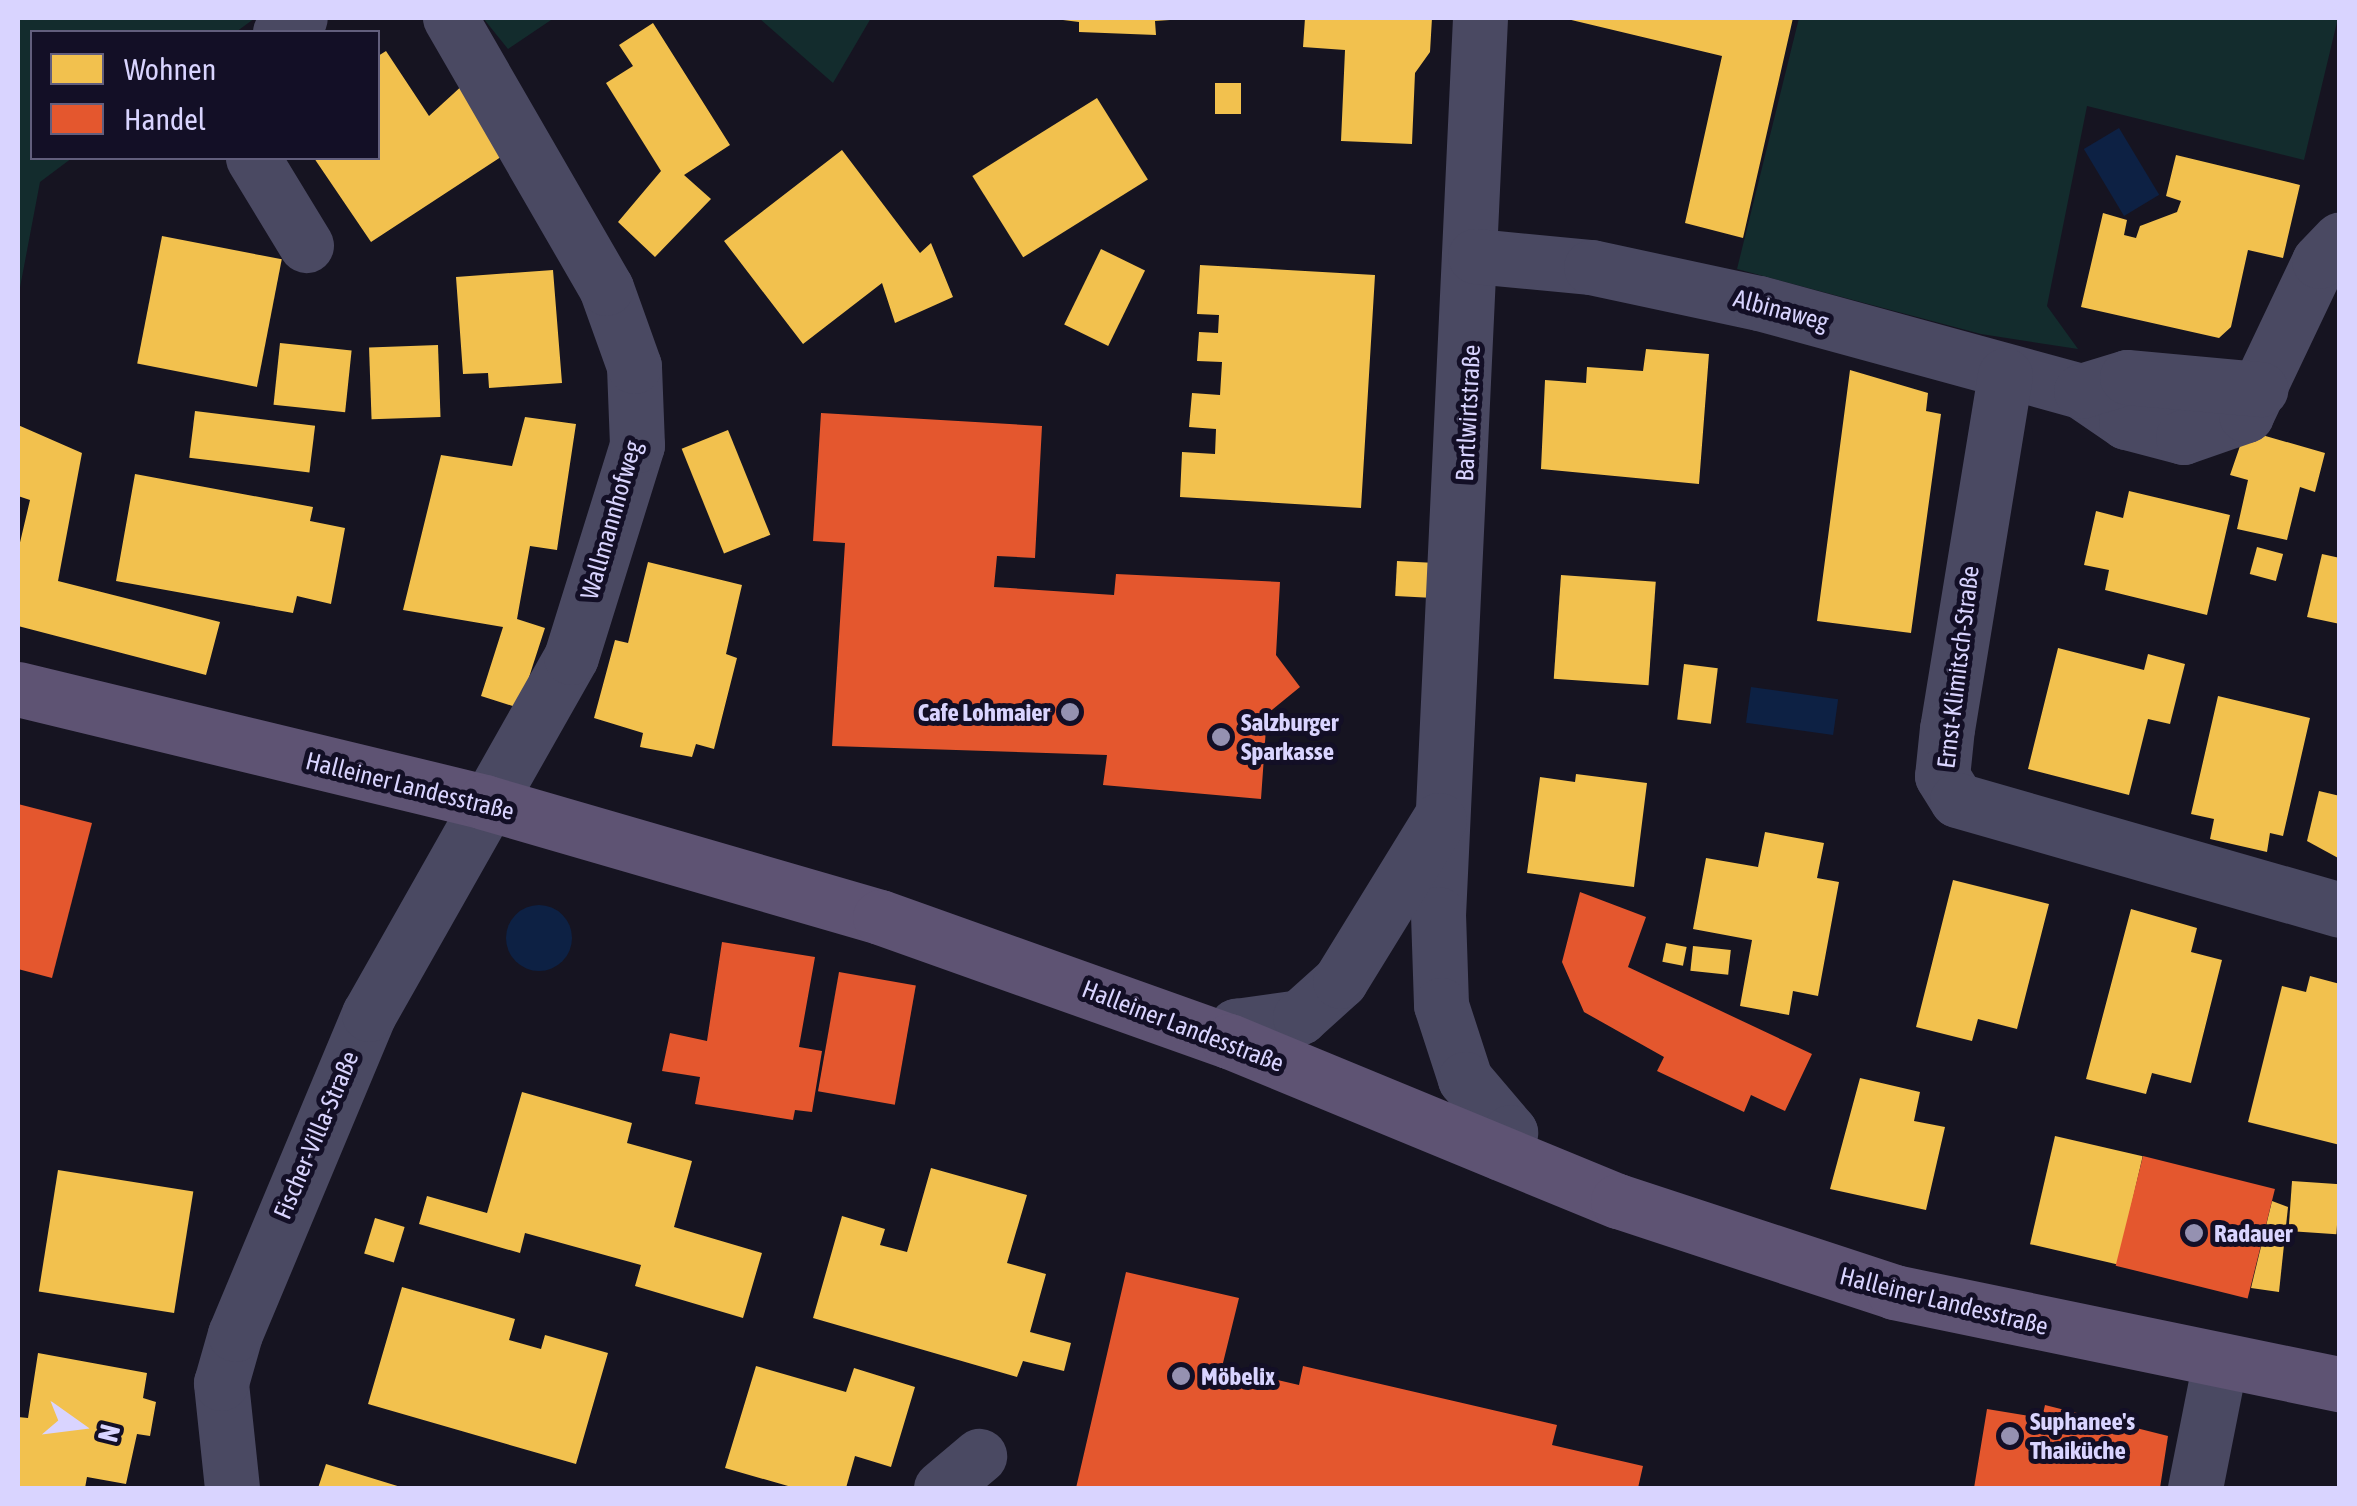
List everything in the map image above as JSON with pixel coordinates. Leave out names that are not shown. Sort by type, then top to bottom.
[{"type":"main road","name":"Halleiner Landesstraße","points":[[18,689],[484,802],[880,917],[1229,1041],[1735,1244],[1894,1292],[2340,1384]]},
{"type":"street","name":"Wallmannhofweg","points":[[450,18],[606,288],[634,366],[637,445],[571,657],[542,720],[484,802]]},
{"type":"street","name":"Bartlwirtstraße","points":[[1480,18],[1476,256],[1446,809],[1441,1005],[1465,1079],[1510,1132],[1502,1153]]},
{"type":"street","points":[[254,160],[306,245]]},
{"type":"street","name":"Albinaweg","points":[[1476,256],[1591,267],[1760,302],[2005,375],[2081,391],[2127,376],[2260,389],[2319,261],[2340,239]]},
{"type":"street","name":"Ernst-Klimitsch-Straße","points":[[2005,375],[1947,728],[1942,776],[1957,800],[2340,910]]},
{"type":"street","name":"Fischer-Villa-Straße","points":[[232,1488],[220,1383],[235,1334],[319,1118],[484,802]]},
{"type":"street","name":"Bartlwirtstraße","points":[[1229,1041],[1236,1026],[1300,1017],[1340,980],[1446,809]]},
{"type":"street","points":[[2195,1488],[2220,1362]]},
{"type":"green space","points":[[18,18],[255,18],[239,30],[30,30],[30,160],[69,160],[40,182],[18,298]]},
{"type":"green space","points":[[483,18],[554,18],[508,49]]},
{"type":"green space","points":[[759,18],[871,18],[833,83]]},
{"type":"green space","points":[[1799,18],[2338,18],[2304,160],[2087,106],[2047,306],[2078,349],[1981,334],[1737,269]]},
{"type":"water","points":[[2119,128],[2159,195],[2124,216],[2084,149]]},
{"type":"water","points":[[1751,687],[1838,699],[1833,735],[1746,723]]},
{"type":"water","points":[[539,905],[552,907],[562,915],[570,925],[570,951],[562,961],[552,969],[539,971],[526,969],[516,961],[508,951],[506,938],[508,925],[516,915],[526,907]]},
{"type":"building: Wohnen","points":[[1047,18],[1170,20],[1155,21],[1156,35],[1079,32],[1079,22]]},
{"type":"building: Wohnen","points":[[1305,18],[1432,18],[1430,52],[1415,73],[1412,144],[1341,141],[1345,50],[1303,47]]},
{"type":"building: Wohnen","points":[[1563,18],[1793,18],[1743,238],[1685,223],[1722,56]]},
{"type":"building: Wohnen","points":[[653,23],[730,145],[684,175],[711,199],[655,257],[618,222],[661,171],[606,83],[633,66],[619,45]]},
{"type":"building: Wohnen","points":[[386,51],[429,116],[465,83],[510,151],[371,242],[315,160],[380,160],[380,55]]},
{"type":"building: Wohnen","points":[[1215,83],[1241,83],[1241,114],[1215,114]]},
{"type":"building: Wohnen","points":[[1097,98],[1148,179],[1023,257],[972,176]]},
{"type":"building: Wohnen","points":[[842,150],[920,253],[931,243],[953,297],[895,323],[882,283],[803,344],[724,241]]},
{"type":"building: Wohnen","points":[[2176,155],[2300,185],[2283,258],[2248,250],[2231,327],[2219,338],[2081,307],[2103,213],[2127,220],[2124,235],[2136,238],[2140,226],[2177,212],[2181,201],[2166,196]]},
{"type":"building: Wohnen","points":[[162,236],[282,259],[257,387],[137,364]]},
{"type":"building: Wohnen","points":[[1101,249],[1145,270],[1108,346],[1064,324]]},
{"type":"building: Wohnen","points":[[1200,265],[1375,275],[1361,508],[1180,497],[1182,452],[1215,454],[1216,429],[1189,427],[1192,393],[1220,395],[1222,362],[1197,361],[1199,332],[1218,333],[1219,315],[1197,314]]},
{"type":"building: Wohnen","points":[[553,270],[562,383],[489,388],[488,373],[463,374],[456,277]]},
{"type":"building: Wohnen","points":[[280,343],[352,351],[345,412],[274,405]]},
{"type":"building: Wohnen","points":[[438,345],[441,417],[372,419],[369,347]]},
{"type":"building: Wohnen","points":[[1646,349],[1709,354],[1699,484],[1541,469],[1545,380],[1586,383],[1587,367],[1643,371]]},
{"type":"building: Wohnen","points":[[1850,370],[1928,393],[1926,411],[1941,414],[1911,633],[1817,621]]},
{"type":"building: Wohnen","points":[[195,411],[315,426],[309,472],[189,458]]},
{"type":"building: Wohnen","points":[[525,417],[576,424],[557,550],[530,546],[517,619],[545,628],[519,708],[481,696],[503,627],[403,610],[441,455],[512,466]]},
{"type":"building: Wohnen","points":[[18,425],[82,453],[58,581],[220,622],[206,675],[18,626],[18,551],[30,500],[18,496]]},
{"type":"building: Wohnen","points":[[728,430],[770,535],[724,554],[682,449]]},
{"type":"building: Wohnen","points":[[2262,435],[2325,453],[2315,492],[2300,487],[2287,540],[2237,529],[2248,480],[2230,475],[2240,446]]},
{"type":"building: Wohnen","points":[[135,474],[313,507],[310,521],[345,528],[331,604],[297,596],[293,613],[116,581]]},
{"type":"building: Wohnen","points":[[2129,491],[2230,515],[2207,615],[2105,590],[2109,570],[2084,565],[2096,511],[2123,518]]},
{"type":"building: Wohnen","points":[[2257,547],[2283,554],[2276,581],[2250,574]]},
{"type":"building: Wohnen","points":[[2322,554],[2340,558],[2340,624],[2307,617]]},
{"type":"building: Wohnen","points":[[1397,561],[1431,563],[1429,598],[1395,596]]},
{"type":"building: Wohnen","points":[[648,562],[742,585],[726,654],[737,658],[714,749],[696,744],[692,757],[640,747],[643,733],[594,718],[615,640],[628,643]]},
{"type":"building: Wohnen","points":[[1561,575],[1656,582],[1649,685],[1554,679]]},
{"type":"building: Wohnen","points":[[2058,648],[2144,670],[2148,654],[2185,664],[2170,724],[2148,719],[2129,795],[2028,769]]},
{"type":"building: Wohnen","points":[[1684,664],[1718,668],[1711,724],[1677,720]]},
{"type":"building: Wohnen","points":[[2218,696],[2310,718],[2283,836],[2270,833],[2267,852],[2210,839],[2214,819],[2191,814]]},
{"type":"building: Wohnen","points":[[1576,774],[1647,783],[1634,887],[1527,873],[1540,777],[1575,782]]},
{"type":"building: Wohnen","points":[[2319,791],[2340,796],[2340,859],[2307,841]]},
{"type":"building: Wohnen","points":[[1765,832],[1824,843],[1817,878],[1839,882],[1818,996],[1793,991],[1789,1015],[1740,1006],[1752,940],[1693,929],[1706,858],[1758,867]]},
{"type":"building: Wohnen","points":[[1953,880],[2049,904],[2017,1029],[1978,1019],[1972,1041],[1916,1027]]},
{"type":"building: Wohnen","points":[[2131,909],[2197,928],[2191,952],[2222,960],[2191,1083],[2152,1073],[2146,1094],[2086,1079]]},
{"type":"building: Wohnen","points":[[1666,943],[1687,947],[1683,966],[1662,962]]},
{"type":"building: Wohnen","points":[[1693,946],[1731,950],[1728,975],[1690,971]]},
{"type":"building: Wohnen","points":[[2310,976],[2340,984],[2340,1145],[2248,1122],[2282,986],[2306,992]]},
{"type":"building: Wohnen","points":[[1860,1078],[1920,1092],[1914,1121],[1945,1127],[1926,1210],[1830,1189]]},
{"type":"building: Wohnen","points":[[522,1092],[632,1123],[627,1143],[692,1161],[674,1227],[762,1253],[743,1318],[635,1286],[641,1265],[525,1233],[520,1253],[419,1224],[427,1196],[487,1213]]},
{"type":"building: Wohnen","points":[[2055,1136],[2143,1156],[2118,1264],[2030,1244]]},
{"type":"building: Wohnen","points":[[931,1168],[1027,1195],[1007,1263],[1046,1274],[1030,1332],[1071,1343],[1064,1371],[1023,1361],[1017,1377],[813,1318],[842,1216],[885,1229],[880,1245],[907,1252]]},
{"type":"building: Wohnen","points":[[58,1170],[193,1191],[174,1313],[39,1291]]},
{"type":"building: Wohnen","points":[[2292,1181],[2340,1184],[2336,1234],[2289,1231]]},
{"type":"building: Wohnen","points":[[2272,1201],[2288,1207],[2279,1292],[2251,1288]]},
{"type":"building: Wohnen","points":[[375,1218],[405,1227],[394,1262],[364,1253]]},
{"type":"building: Wohnen","points":[[402,1287],[515,1319],[509,1340],[541,1349],[545,1335],[608,1353],[576,1464],[368,1404]]},
{"type":"building: Wohnen","points":[[38,1353],[147,1373],[143,1398],[156,1402],[150,1436],[137,1434],[126,1484],[87,1477],[85,1488],[18,1488],[18,1417],[28,1418]]},
{"type":"building: Wohnen","points":[[756,1366],[846,1392],[854,1368],[915,1387],[891,1467],[855,1456],[846,1488],[795,1488],[725,1468]]},
{"type":"building: Wohnen","points":[[326,1464],[404,1488],[318,1488]]},
{"type":"building: Handel","points":[[821,413],[1042,426],[1035,558],[997,556],[994,587],[1114,595],[1116,574],[1280,582],[1276,655],[1300,687],[1267,714],[1261,799],[1103,785],[1107,755],[832,746],[845,543],[813,541]]},
{"type":"building: Handel","points":[[18,804],[92,823],[52,978],[18,969]]},
{"type":"building: Handel","points":[[1580,892],[1646,917],[1628,967],[1812,1054],[1785,1111],[1751,1095],[1744,1112],[1657,1071],[1664,1057],[1584,1012],[1562,962]]},
{"type":"building: Handel","points":[[722,942],[815,957],[799,1047],[822,1051],[812,1112],[795,1110],[793,1120],[695,1104],[700,1077],[662,1071],[670,1033],[707,1041]]},
{"type":"building: Handel","points":[[839,972],[916,986],[895,1105],[818,1091]]},
{"type":"building: Handel","name":"Radauer","points":[[2143,1156],[2275,1189],[2248,1299],[2116,1266]]},
{"type":"building: Handel","name":"Möbelix","points":[[1126,1272],[1239,1298],[1222,1367],[1299,1385],[1303,1366],[1557,1425],[1552,1445],[1643,1466],[1638,1488],[1076,1488]]},
{"type":"building: Handel","points":[[2045,1405],[2168,1436],[2160,1488],[1974,1488],[1987,1409],[2042,1418]]},
{"type":"place","name":"Cafe Lohmaier","points":[[1070,712]]},
{"type":"place","name":"Salzburger Sparkasse","points":[[1221,737]]},
{"type":"place","name":"Radauer","points":[[2194,1233]]},
{"type":"place","name":"Möbelix","points":[[1181,1376]]},
{"type":"place","name":"Suphanee's Thaiküche","points":[[2010,1436]]}]
